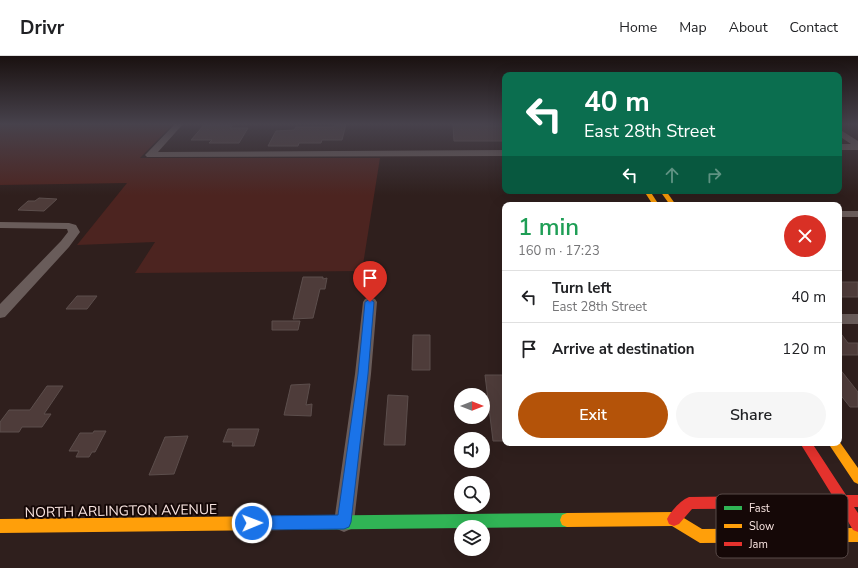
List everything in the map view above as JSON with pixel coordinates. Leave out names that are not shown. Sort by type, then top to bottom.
[{"type":"main road","points":[[808,446],[838,494]]},
{"type":"main road","points":[[836,446],[858,478]]},
{"type":"main road","points":[[848,502],[858,501]]},
{"type":"main road","points":[[716,503],[689,503],[674,519],[700,536],[716,536]]},
{"type":"main road","points":[[848,510],[858,525]]},
{"type":"main road","name":"NORTH ARLINGTON AVENUE","points":[[0,526],[674,519]]},
{"type":"main road","points":[[848,535],[858,535]]},
{"type":"street","points":[[157,148],[150,155],[502,153]]},
{"type":"street","points":[[842,214],[858,214]]},
{"type":"street","points":[[0,225],[69,226],[72,227],[74,232],[65,244],[0,313]]},
{"type":"street","points":[[344,522],[363,374],[370,302]]},
{"type":"street","points":[[842,319],[858,319]]},
{"type":"shaded area","points":[[0,148],[150,148],[140,158],[380,158],[362,271],[135,273],[155,242],[77,245],[127,183],[0,185]]},
{"type":"building","points":[[39,198],[57,199],[44,211],[18,210],[28,201],[35,201]]},
{"type":"building","points":[[303,277],[327,278],[325,289],[320,289],[313,318],[293,319]]},
{"type":"building","points":[[842,282],[858,282],[858,297],[842,297]]},
{"type":"building","points":[[77,296],[97,296],[87,309],[66,309]]},
{"type":"building","points":[[272,321],[300,321],[298,330],[272,330]]},
{"type":"building","points":[[413,335],[430,335],[430,370],[412,370]]},
{"type":"building","points":[[842,335],[848,343],[858,343],[858,355],[842,355]]},
{"type":"building","points":[[842,372],[858,392],[858,407],[850,407],[842,397]]},
{"type":"building","points":[[485,375],[502,375],[502,441],[493,441],[490,416],[490,388],[487,388]]},
{"type":"building","points":[[310,384],[306,405],[312,404],[311,416],[284,415],[291,385]]},
{"type":"building","points":[[47,386],[63,386],[44,414],[51,414],[42,427],[22,427],[19,432],[0,432],[0,422],[9,410],[30,410]]},
{"type":"building","points":[[388,395],[408,396],[405,445],[384,445]]},
{"type":"building","points":[[228,429],[259,429],[254,446],[232,446],[233,442],[223,442]]},
{"type":"building","points":[[94,431],[106,431],[95,452],[92,452],[89,457],[76,457],[79,451],[69,451],[80,433],[93,433]]},
{"type":"building","points":[[188,436],[174,474],[149,475],[165,437]]},
{"type":"traffic: fast","points":[[283,523],[567,520]]},
{"type":"traffic: slow","points":[[649,194],[654,202]]},
{"type":"traffic: slow","points":[[665,194],[671,202]]},
{"type":"traffic: slow","points":[[836,446],[858,478]]},
{"type":"traffic: slow","points":[[567,520],[674,519],[700,536],[716,536]]},
{"type":"traffic: slow","points":[[0,526],[283,523]]},
{"type":"traffic: slow","points":[[848,535],[858,535]]},
{"type":"traffic: jam","points":[[808,446],[838,494]]},
{"type":"traffic: jam","points":[[848,501],[858,501]]},
{"type":"traffic: jam","points":[[674,519],[689,503],[716,503]]},
{"type":"traffic: jam","points":[[848,509],[858,525]]},
{"type":"route","points":[[252,523],[344,522],[363,374],[370,302]]}]
